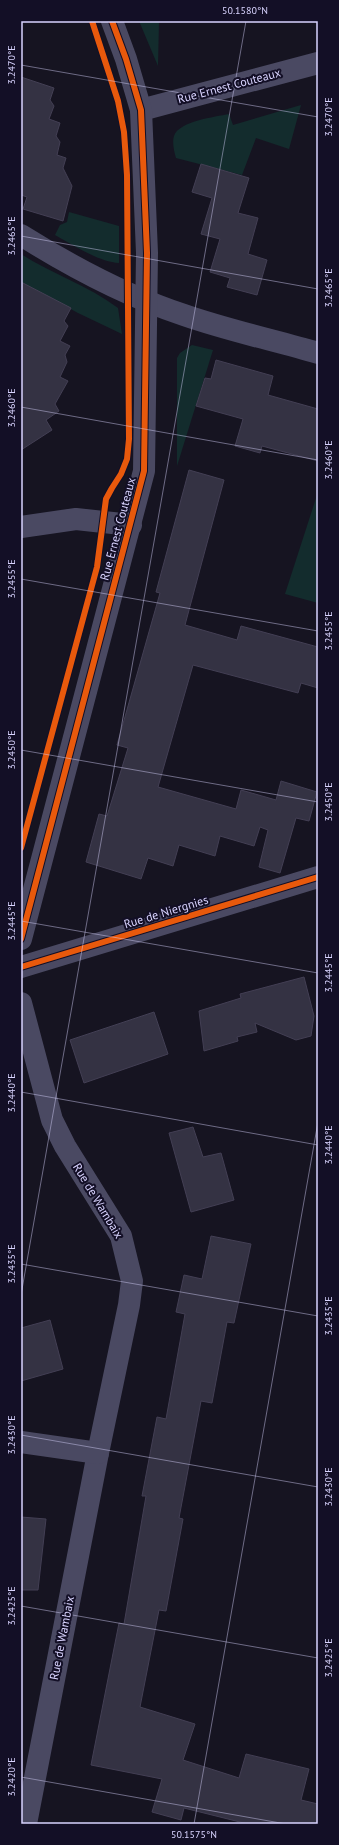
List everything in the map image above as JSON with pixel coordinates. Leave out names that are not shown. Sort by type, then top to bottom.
[{"type":"street","name":"Rue Ernest Couteaux","points":[[21,939],[144,471],[147,253],[141,110],[126,59],[112,21]]},
{"type":"street","name":"Rue Ernest Couteaux","points":[[141,110],[318,63]]},
{"type":"street","points":[[21,235],[99,280],[147,302],[184,316],[318,352]]},
{"type":"street","points":[[21,527],[76,519],[131,525]]},
{"type":"street","name":"Rue de Niergnies","points":[[21,967],[318,878]]},
{"type":"street","name":"Rue de Wambaix","points":[[21,1003],[52,1120],[65,1146],[121,1236],[132,1281],[26,1824]]},
{"type":"street","points":[[21,1442],[98,1453]]},
{"type":"green space","points":[[139,21],[159,21],[158,66]]},
{"type":"green space","points":[[301,105],[289,149],[256,138],[242,175],[176,158],[173,138],[177,131],[190,123],[229,114],[233,125]]},
{"type":"green space","points":[[69,212],[119,226],[119,263],[103,260],[55,235],[60,225],[67,222]]},
{"type":"green space","points":[[21,254],[95,293],[118,308],[122,334],[78,313],[21,282]]},
{"type":"green space","points":[[192,345],[213,350],[177,466],[177,358],[180,353]]},
{"type":"green space","points":[[318,492],[318,603],[285,594]]},
{"type":"building","points":[[21,77],[54,88],[50,100],[54,106],[49,119],[60,123],[56,136],[60,142],[57,155],[66,158],[63,168],[72,186],[63,221],[23,209],[27,197],[21,195]]},
{"type":"building","points":[[201,164],[249,178],[238,213],[258,218],[248,254],[267,260],[257,295],[227,287],[230,278],[210,272],[220,239],[201,234],[212,198],[192,192]]},
{"type":"building","points":[[21,282],[71,308],[64,321],[68,326],[60,341],[70,346],[65,355],[67,362],[60,377],[68,381],[55,404],[59,411],[46,420],[52,430],[21,450]]},
{"type":"building","points":[[216,360],[273,376],[268,395],[318,409],[318,461],[262,446],[260,453],[235,446],[243,419],[196,406],[205,378],[211,379]]},
{"type":"building","points":[[189,470],[224,480],[185,625],[237,640],[241,626],[318,647],[318,688],[301,683],[298,693],[193,665],[158,787],[236,809],[241,790],[276,800],[281,781],[317,792],[309,821],[296,818],[280,873],[259,867],[268,830],[260,827],[254,846],[220,836],[215,856],[179,845],[173,866],[148,858],[141,879],[86,862],[99,814],[107,816],[128,748],[117,745],[160,593],[156,592]]},
{"type":"building","points":[[304,977],[314,1016],[311,1036],[296,1040],[255,1023],[257,1032],[237,1037],[238,1041],[204,1051],[199,1011],[241,998],[240,994]]},
{"type":"building","points":[[154,1012],[168,1054],[84,1083],[70,1040]]},
{"type":"building","points":[[193,1127],[203,1157],[221,1153],[234,1200],[191,1212],[169,1133]]},
{"type":"building","points":[[211,1236],[251,1244],[234,1323],[227,1322],[212,1403],[201,1401],[179,1518],[183,1519],[166,1611],[159,1610],[140,1707],[195,1724],[183,1760],[239,1778],[246,1754],[309,1769],[301,1800],[318,1804],[318,1824],[248,1824],[184,1808],[181,1820],[152,1812],[162,1779],[91,1765],[119,1623],[124,1624],[146,1496],[142,1496],[157,1417],[166,1419],[185,1314],[176,1312],[184,1275],[202,1279]]},
{"type":"building","points":[[50,1320],[63,1369],[21,1381],[21,1328]]},
{"type":"building","points":[[21,1517],[46,1519],[38,1590],[21,1590]]},
{"type":"cycle path","points":[[21,848],[97,567],[106,499],[121,474],[127,459],[129,439],[127,175],[124,132],[118,101],[92,21]]},
{"type":"cycle path","points":[[21,939],[144,471],[147,253],[141,110],[126,59],[112,21]]},
{"type":"cycle path","points":[[21,967],[318,877]]}]
